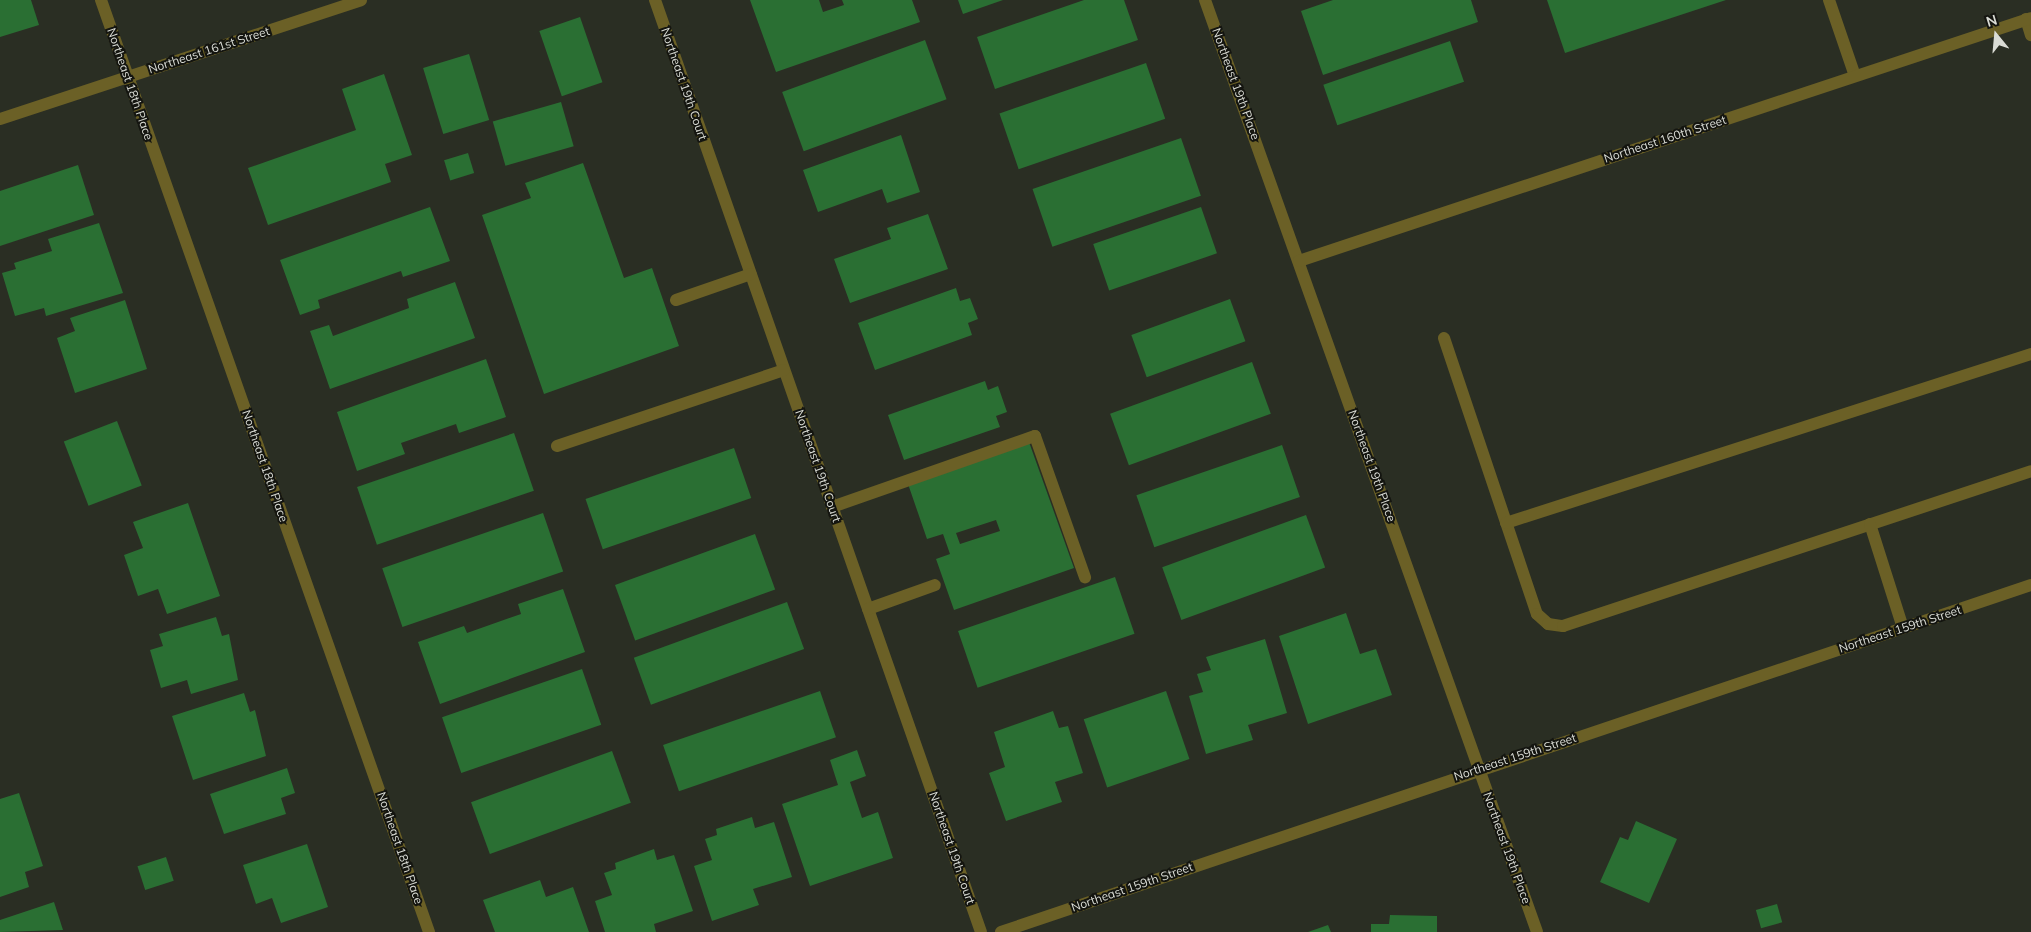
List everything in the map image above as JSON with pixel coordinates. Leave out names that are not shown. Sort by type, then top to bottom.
[{"type":"street","name":"Northeast 18th Place","points":[[101,0],[429,932]]},
{"type":"street","name":"Northeast 161st Street","points":[[0,119],[361,0]]},
{"type":"street","name":"Northeast 19th Court","points":[[654,0],[981,932]]},
{"type":"street","name":"Northeast 19th Place","points":[[1206,0],[1537,932]]},
{"type":"street","points":[[1829,0],[1855,76]]},
{"type":"street","points":[[2029,19],[2031,35]]},
{"type":"street","name":"Northeast 160th Street","points":[[1299,261],[2029,19]]},
{"type":"street","points":[[676,300],[750,274]]},
{"type":"street","points":[[1444,338],[1537,614],[1548,624],[1563,626],[2031,471]]},
{"type":"street","points":[[1506,523],[2031,354]]},
{"type":"street","points":[[557,446],[784,370]]},
{"type":"street","points":[[832,507],[1035,436],[1085,577]]},
{"type":"street","points":[[1870,524],[1904,628]]},
{"type":"street","points":[[868,609],[935,585]]},
{"type":"street","name":"Northeast 159th Street","points":[[1001,932],[1479,769],[2031,585]]},
{"type":"building","points":[[0,0],[31,0],[39,25],[0,37]]},
{"type":"building","points":[[750,0],[819,0],[823,12],[844,5],[842,0],[912,0],[920,22],[776,72]]},
{"type":"building","points":[[958,0],[1003,0],[963,14]]},
{"type":"building","points":[[1084,0],[1124,0],[1138,40],[995,89],[977,37]]},
{"type":"building","points":[[1333,0],[1471,0],[1478,22],[1323,75],[1301,11]]},
{"type":"building","points":[[1547,0],[1726,0],[1565,53]]},
{"type":"building","points":[[580,17],[602,82],[562,96],[539,31]]},
{"type":"building","points":[[925,40],[947,99],[804,151],[782,92]]},
{"type":"building","points":[[1450,41],[1464,82],[1337,125],[1323,85]]},
{"type":"building","points":[[469,54],[489,120],[443,134],[423,68]]},
{"type":"building","points":[[1146,63],[1165,119],[1019,169],[999,113]]},
{"type":"building","points":[[384,74],[412,155],[385,164],[391,182],[268,225],[248,168],[356,130],[342,89]]},
{"type":"building","points":[[561,102],[574,146],[505,166],[493,122]]},
{"type":"building","points":[[901,135],[920,192],[887,203],[882,189],[818,212],[803,170]]},
{"type":"building","points":[[1181,138],[1201,196],[1052,247],[1033,189]]},
{"type":"building","points":[[468,153],[474,173],[450,180],[444,160]]},
{"type":"building","points":[[583,163],[624,278],[652,268],[679,346],[544,394],[482,215],[531,198],[525,183]]},
{"type":"building","points":[[78,165],[94,215],[0,246],[0,191]]},
{"type":"building","points":[[430,207],[450,261],[403,277],[401,271],[318,300],[320,308],[300,315],[280,260]]},
{"type":"building","points":[[1201,207],[1217,253],[1109,290],[1093,244]]},
{"type":"building","points":[[928,214],[948,269],[850,303],[834,259],[891,239],[887,228]]},
{"type":"building","points":[[99,223],[123,293],[46,316],[44,308],[15,316],[2,273],[16,269],[14,263],[52,251],[48,239]]},
{"type":"building","points":[[455,282],[475,338],[330,389],[310,331],[329,325],[333,336],[409,308],[407,299]]},
{"type":"building","points":[[956,288],[960,301],[970,298],[978,319],[968,323],[972,335],[875,370],[858,323]]},
{"type":"building","points":[[1230,299],[1245,341],[1147,377],[1131,335]]},
{"type":"building","points":[[125,300],[147,369],[75,393],[57,338],[75,331],[70,318]]},
{"type":"building","points":[[486,359],[506,417],[459,433],[456,424],[401,443],[405,454],[357,471],[337,412]]},
{"type":"building","points":[[1252,362],[1271,414],[1129,465],[1110,414]]},
{"type":"building","points":[[985,381],[988,390],[998,386],[1007,412],[996,416],[1000,427],[904,460],[888,415]]},
{"type":"building","points":[[117,421],[142,485],[89,506],[64,441]]},
{"type":"building","points":[[514,433],[534,491],[377,545],[357,487]]},
{"type":"building","points":[[1029,442],[1074,568],[954,610],[936,559],[950,554],[943,534],[927,539],[908,484]],"holes":[[[996,520],[1000,531],[960,544],[956,533]]]},
{"type":"building","points":[[1282,445],[1300,497],[1154,547],[1136,495]]},
{"type":"building","points":[[734,448],[751,498],[603,549],[586,499]]},
{"type":"building","points":[[188,503],[220,596],[167,614],[158,589],[138,596],[124,555],[143,548],[133,522]]},
{"type":"building","points":[[543,513],[563,572],[402,627],[382,568]]},
{"type":"building","points":[[1306,515],[1325,568],[1181,620],[1162,567]]},
{"type":"building","points":[[755,534],[775,589],[635,640],[615,585]]},
{"type":"building","points":[[1115,577],[1135,634],[978,688],[958,631]]},
{"type":"building","points":[[563,589],[585,652],[440,704],[418,642],[464,626],[467,633],[521,614],[518,604]]},
{"type":"building","points":[[787,602],[804,649],[651,705],[634,658]]},
{"type":"building","points":[[1346,613],[1360,654],[1376,649],[1392,695],[1308,724],[1279,636]]},
{"type":"building","points":[[216,617],[222,636],[229,634],[238,680],[191,694],[187,680],[161,688],[150,650],[163,646],[159,634]]},
{"type":"building","points":[[1265,639],[1287,713],[1248,725],[1253,740],[1206,754],[1189,696],[1203,692],[1197,674],[1211,670],[1206,657]]},
{"type":"building","points":[[582,669],[601,725],[461,773],[442,717]]},
{"type":"building","points":[[820,691],[836,737],[679,791],[663,745]]},
{"type":"building","points":[[1166,691],[1189,759],[1107,787],[1084,719]]},
{"type":"building","points":[[244,693],[250,712],[255,710],[266,756],[193,780],[172,716]]},
{"type":"building","points":[[1053,711],[1059,728],[1068,726],[1083,773],[1055,782],[1062,802],[1006,821],[989,773],[1005,767],[994,732]]},
{"type":"building","points":[[857,750],[866,776],[850,782],[862,818],[878,812],[893,858],[810,886],[782,804],[838,785],[830,760]]},
{"type":"building","points":[[612,751],[631,803],[490,854],[471,802]]},
{"type":"building","points":[[287,768],[295,793],[281,798],[286,814],[224,834],[210,794]]},
{"type":"building","points":[[19,793],[43,866],[25,872],[29,887],[0,897],[0,799]]},
{"type":"building","points":[[752,817],[755,828],[774,822],[792,877],[753,889],[759,905],[712,921],[694,866],[712,860],[705,839],[717,835],[716,829]]},
{"type":"building","points":[[1636,821],[1677,839],[1649,903],[1600,882],[1620,837],[1628,840]]},
{"type":"building","points":[[307,844],[328,907],[281,923],[272,898],[256,904],[243,865]]},
{"type":"building","points":[[654,849],[657,860],[674,855],[693,911],[654,924],[656,932],[605,932],[595,901],[612,895],[604,873],[616,869],[615,863]]},
{"type":"building","points":[[166,857],[174,881],[145,890],[137,866]]},
{"type":"building","points":[[540,880],[546,897],[573,887],[589,932],[495,932],[483,900]]},
{"type":"building","points":[[54,902],[63,930],[0,932],[0,920]]},
{"type":"building","points":[[1777,904],[1782,922],[1761,928],[1756,910]]},
{"type":"building","points":[[1390,915],[1437,916],[1437,932],[1371,932],[1371,924],[1389,924]]},
{"type":"building","points":[[1328,925],[1331,932],[1308,932]]}]
